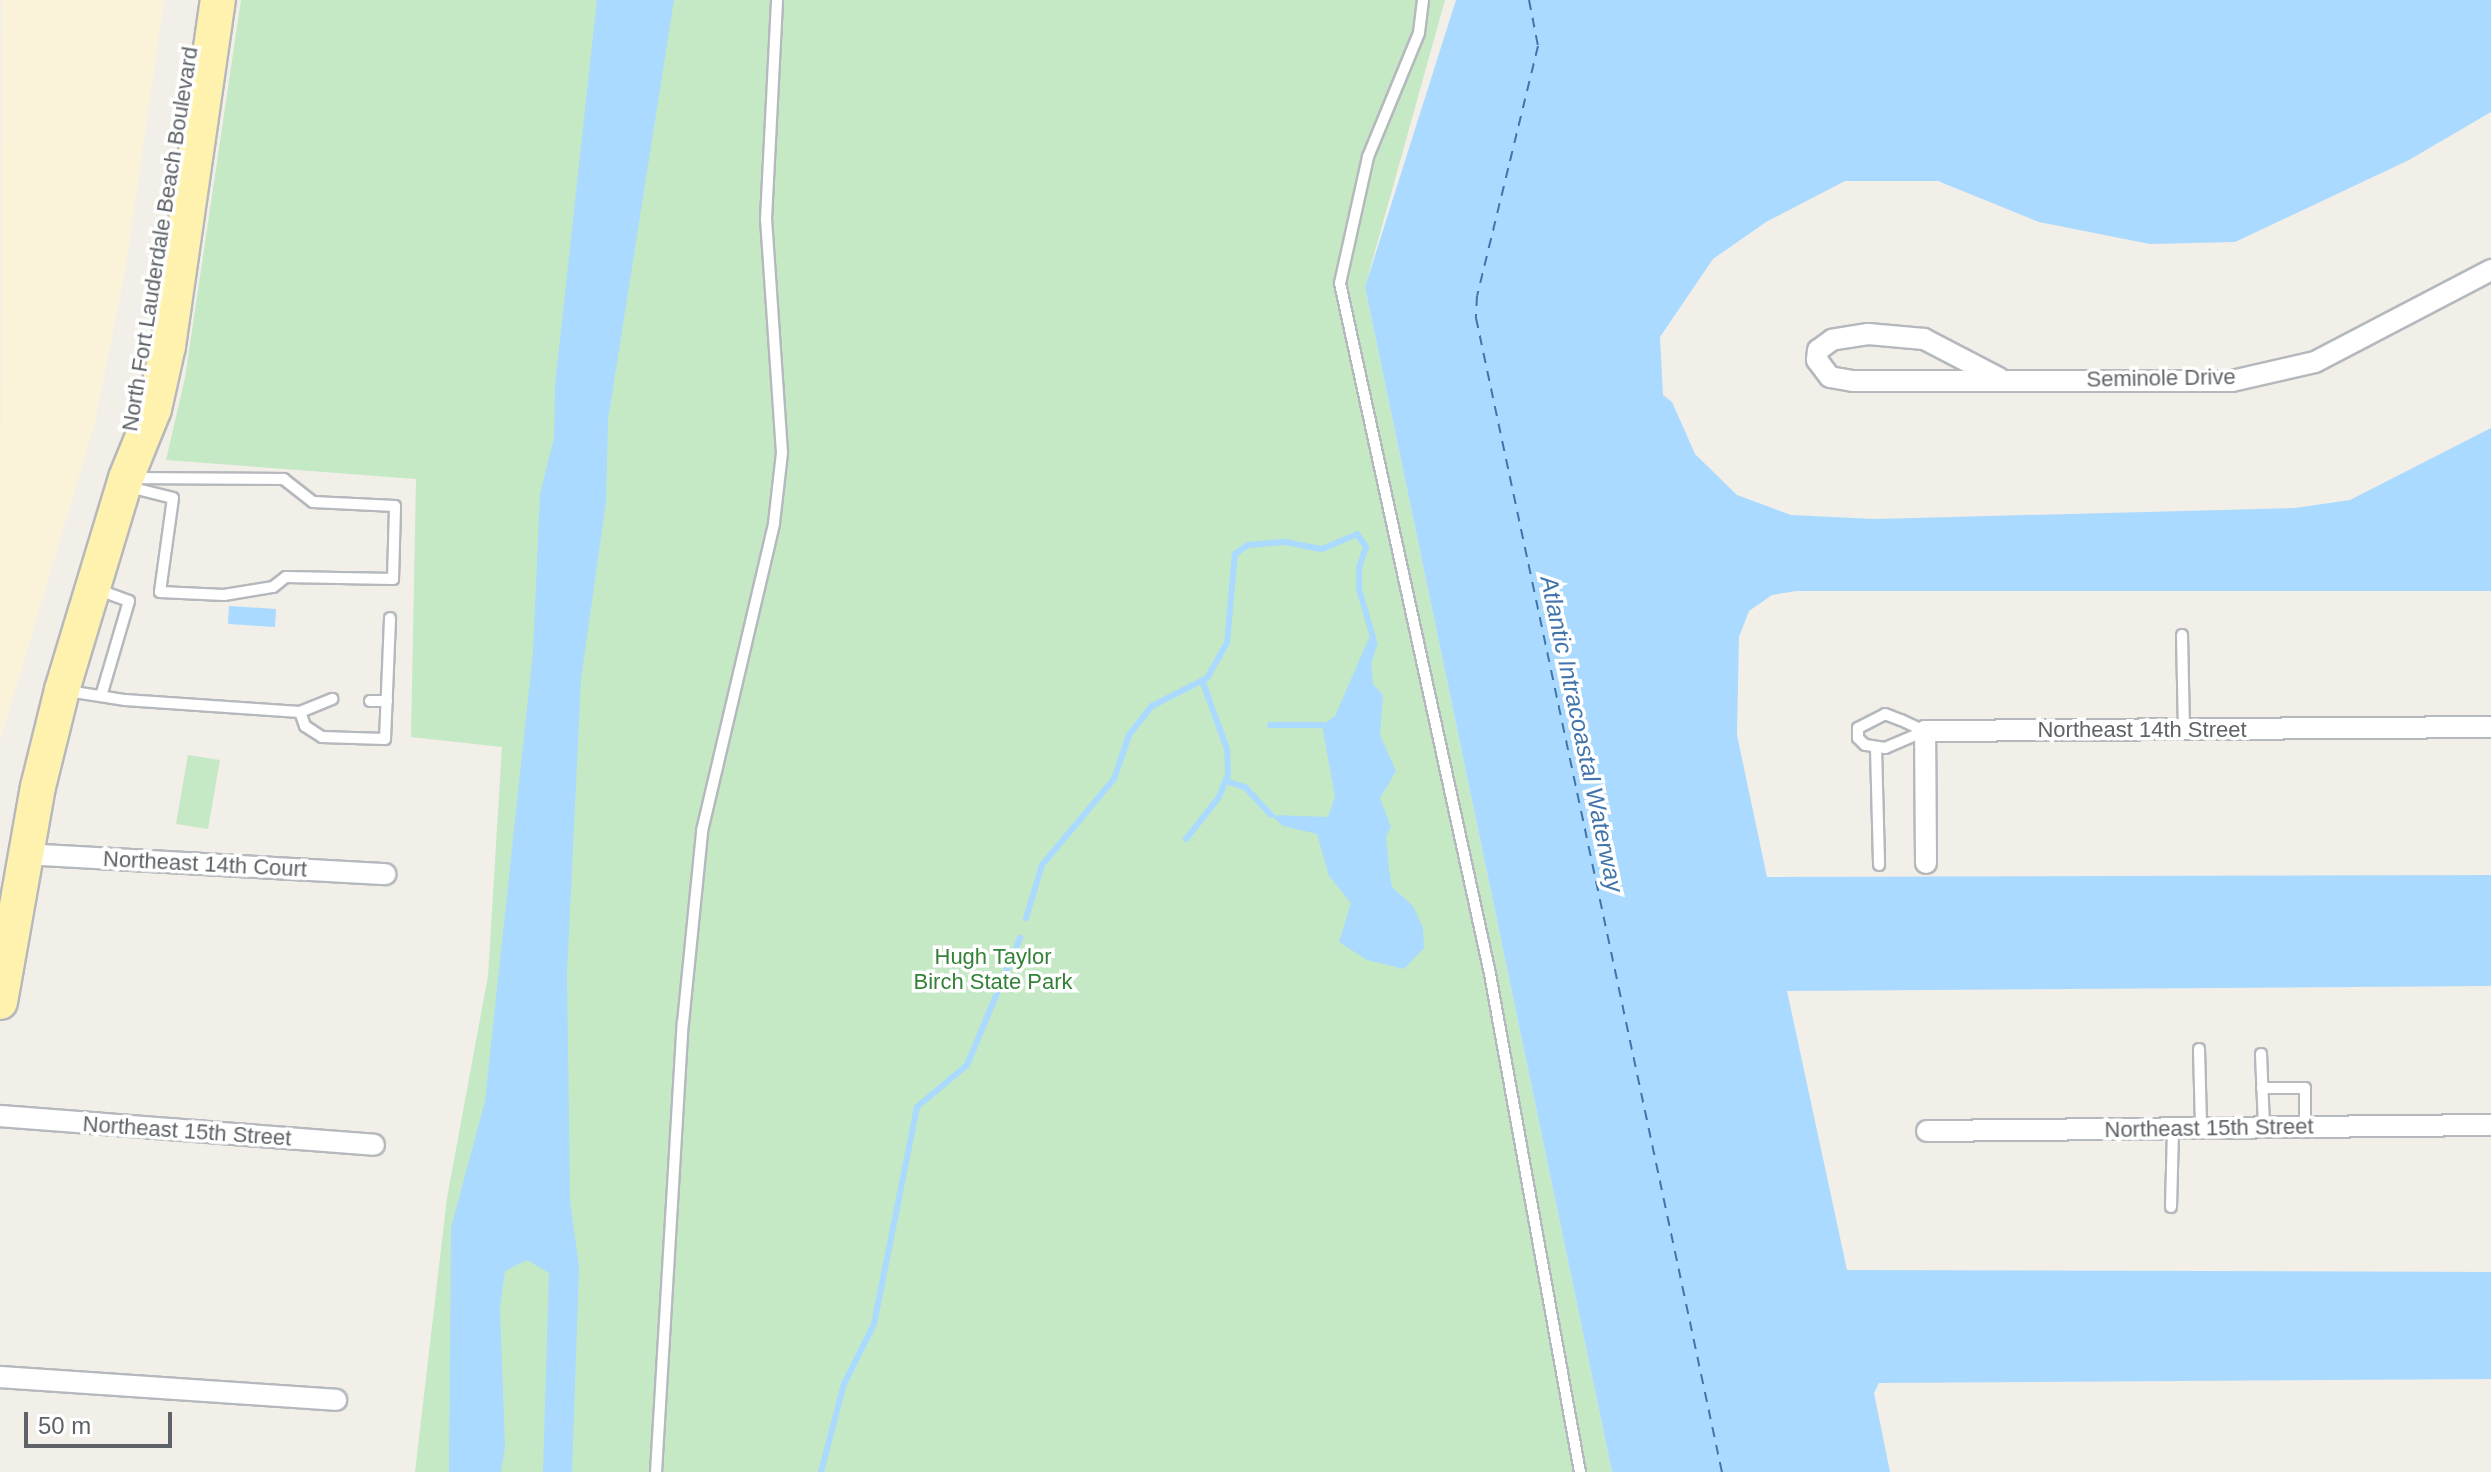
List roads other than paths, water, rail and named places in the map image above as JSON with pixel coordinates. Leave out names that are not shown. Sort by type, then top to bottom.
[{"type":"main road","name":"North Fort Lauderdale Beach Boulevard","points":[[124,482],[197,0]]},
{"type":"main road","name":"North Fort Lauderdale Beach Boulevard","points":[[0,1002],[25,854],[62,690],[124,482],[154,409],[168,346],[218,0]]},
{"type":"street","name":"Seminole Drive","points":[[1999,378],[1924,339],[1868,334],[1832,340],[1818,350],[1817,360],[1830,377],[1853,381],[1999,378],[2232,381],[2315,362],[2491,270]]},
{"type":"street","name":"Northeast 14th Street","points":[[1925,731],[2491,727]]},
{"type":"street","points":[[1925,731],[1926,863]]},
{"type":"street","name":"Northeast 14th Court","points":[[25,854],[385,874]]},
{"type":"street","name":"Northeast 15th Street","points":[[0,1116],[374,1145]]},
{"type":"street","name":"Northeast 15th Street","points":[[1927,1131],[2491,1125]]},
{"type":"street","points":[[0,1377],[336,1400]]},
{"type":"lane","points":[[656,1472],[683,1023],[702,831],[774,523],[782,453],[766,219],[777,0]]},
{"type":"lane","points":[[1423,0],[1419,33],[1368,157],[1340,283],[1490,974],[1580,1472]]},
{"type":"lane","points":[[284,479],[313,502],[395,506],[393,579],[286,577],[273,587],[224,595],[160,592],[173,498],[124,482],[284,479]]},
{"type":"lane","points":[[93,588],[129,601],[101,696]]},
{"type":"lane","points":[[300,712],[305,726],[322,737],[385,739],[390,618]]},
{"type":"lane","points":[[2182,635],[2184,729]]},
{"type":"lane","points":[[62,690],[300,712],[332,699]]},
{"type":"lane","points":[[370,701],[387,701]]},
{"type":"lane","points":[[1885,714],[1925,731],[1876,748],[1858,738],[1858,728],[1875,715],[1885,714]]},
{"type":"lane","points":[[1876,748],[1879,865]]},
{"type":"lane","points":[[2199,1049],[2201,1128]]},
{"type":"lane","points":[[2261,1054],[2264,1127]]},
{"type":"lane","points":[[2262,1088],[2305,1088],[2305,1127]]},
{"type":"lane","points":[[2171,1207],[2173,1128]]},
{"type":"water","points":[[597,0],[674,0],[608,420],[606,502],[581,679],[567,973],[570,1201],[579,1267],[572,1472],[543,1472],[549,1273],[527,1260],[505,1271],[500,1307],[505,1447],[501,1472],[449,1472],[451,1228],[485,1101],[533,652],[540,494],[554,438],[555,385]]},
{"type":"water","name":"Atlantic Intracoastal Waterway","points":[[1456,0],[2491,0],[2491,112],[2409,160],[2235,242],[2150,244],[2039,222],[1938,181],[1845,181],[1766,222],[1713,259],[1660,337],[1663,395],[1672,402],[1695,454],[1737,495],[1791,515],[1875,519],[2295,508],[2350,500],[2491,428],[2491,591],[1796,591],[1772,595],[1749,611],[1739,637],[1737,735],[1767,877],[2491,875],[2491,986],[1787,991],[1847,1270],[2491,1272],[2491,1379],[1879,1383],[1874,1393],[1890,1472],[1612,1472],[1365,287]]},
{"type":"water","points":[[229,606],[276,609],[275,627],[228,624]]},
{"type":"water","points":[[1369,638],[1378,643],[1371,664],[1373,684],[1383,695],[1380,735],[1396,771],[1380,798],[1391,827],[1386,836],[1392,887],[1413,906],[1423,928],[1424,948],[1404,969],[1367,960],[1339,942],[1351,903],[1329,876],[1317,834],[1283,826],[1271,815],[1328,817],[1335,797],[1322,725],[1335,716]]},
{"type":"waterway","points":[[1026,918],[1042,865],[1114,779],[1129,735],[1152,706],[1207,678],[1227,643],[1235,554],[1248,545],[1285,542],[1322,549],[1357,534],[1366,547],[1359,567],[1359,589],[1374,641]]},
{"type":"waterway","points":[[1186,839],[1219,797],[1228,775],[1227,749],[1202,680]]},
{"type":"waterway","points":[[1270,725],[1322,725]]},
{"type":"waterway","points":[[1226,781],[1245,787],[1271,815]]},
{"type":"waterway","points":[[821,1472],[844,1384],[874,1324],[917,1107],[967,1065],[1020,938]]},
{"type":"park label","name":"Hugh Taylor Birch State Park","points":[[993,968]]}]
